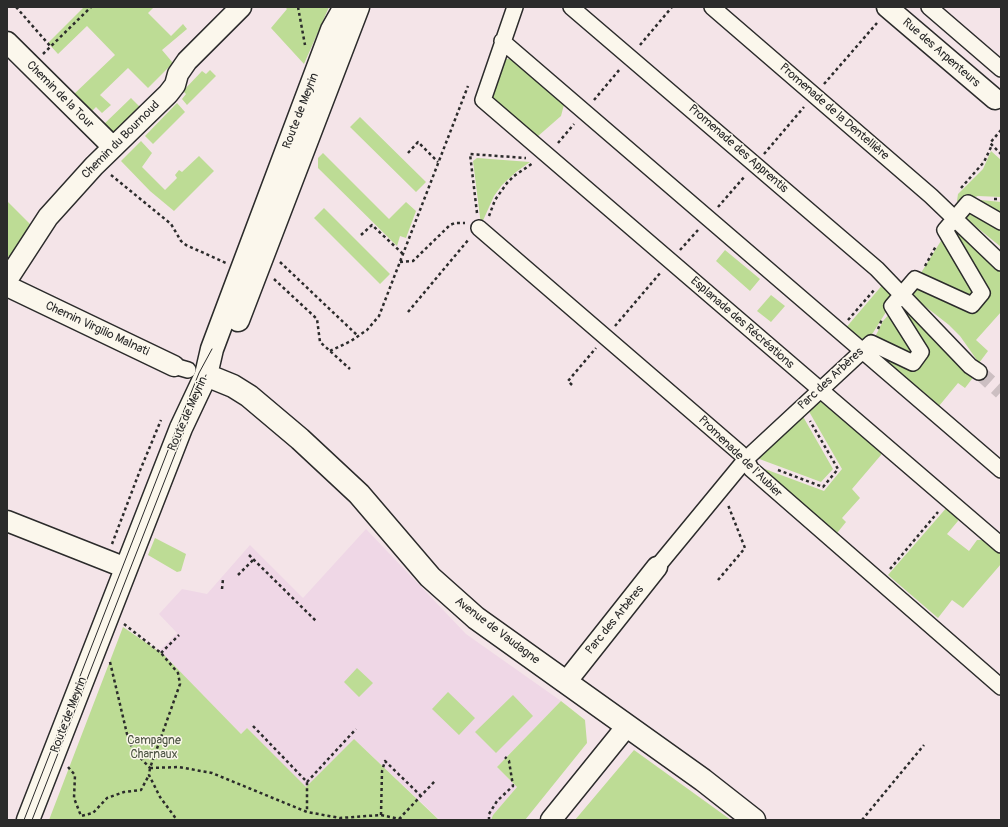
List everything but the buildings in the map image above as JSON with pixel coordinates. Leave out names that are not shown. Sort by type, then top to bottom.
[{"type":"street","name":"Chemin du Bournoud","points":[[7,280],[48,217],[94,166],[168,94],[175,85],[178,74],[187,61],[241,7]]},
{"type":"street","name":"Route de Meyrin","points":[[28,820],[180,428],[189,370],[212,349],[332,30],[345,7]]},
{"type":"street","points":[[189,370],[240,316],[358,7]]},
{"type":"street","points":[[515,7],[502,41],[839,331],[866,347],[1001,470]]},
{"type":"street","name":"Promenade des Apprentis","points":[[572,7],[884,278],[896,300]]},
{"type":"street","name":"Promenade de la Dentellière","points":[[712,7],[931,196],[950,225]]},
{"type":"street","name":"Rue des Arpenteurs","points":[[887,7],[995,100]]},
{"type":"street","points":[[930,7],[1001,69]]},
{"type":"street","name":"Esplanade des Récréations","points":[[502,41],[483,100],[545,157],[670,261],[1001,545]]},
{"type":"street","name":"Chemin de la Tour","points":[[7,42],[113,147]]},
{"type":"street","points":[[950,225],[968,203],[1001,222]]},
{"type":"street","points":[[950,225],[1001,263]]},
{"type":"street","points":[[950,225],[982,293],[972,305],[915,279],[896,300],[970,366],[979,372]]},
{"type":"street","name":"Promenade de l'Aubier","points":[[479,228],[606,336],[746,459],[750,469],[1001,687]]},
{"type":"street","name":"Chemin Virgilio Malnati","points":[[7,286],[189,370]]},
{"type":"street","name":"Parc des Arbères","points":[[566,682],[657,567],[746,459],[866,347],[913,363],[921,352],[896,300]]},
{"type":"street","name":"Avenue de Vaudagne","points":[[189,370],[233,386],[264,408],[359,494],[409,554],[452,599],[496,633],[703,780],[754,820]]},
{"type":"street","points":[[7,521],[126,568]]},
{"type":"street","points":[[551,820],[627,726]]},
{"type":"path","points":[[16,7],[51,46]]},
{"type":"path","points":[[31,67],[91,7]]},
{"type":"path","points":[[298,7],[305,47]]},
{"type":"path","points":[[630,57],[672,7]]},
{"type":"path","points":[[596,97],[616,73]]},
{"type":"path","points":[[330,351],[367,330],[379,316],[468,86]]},
{"type":"path","points":[[408,312],[479,228],[486,222],[495,200],[507,183],[530,165],[545,157],[584,112]]},
{"type":"path","points":[[960,189],[984,162],[992,145],[990,143],[1001,130]]},
{"type":"path","points":[[408,153],[418,142],[438,162]]},
{"type":"path","points":[[992,145],[1001,154]]},
{"type":"path","points":[[479,228],[470,154],[545,157]]},
{"type":"path","points":[[109,173],[171,224],[181,241],[186,245],[233,266]]},
{"type":"path","points":[[721,203],[740,182]]},
{"type":"path","points":[[572,385],[568,381],[708,218]]},
{"type":"path","points":[[400,262],[413,261],[450,225],[455,223],[468,223],[479,228]]},
{"type":"path","points":[[361,235],[372,225],[403,254]]},
{"type":"path","points":[[915,279],[950,225]]},
{"type":"path","points":[[280,261],[358,336]]},
{"type":"path","points":[[274,278],[316,319],[320,342],[350,369]]},
{"type":"path","points":[[839,331],[884,278]]},
{"type":"path","points":[[866,347],[882,319],[896,300]]},
{"type":"path","points":[[774,469],[823,487],[838,469],[802,406]]},
{"type":"path","points":[[718,580],[745,548],[722,487]]},
{"type":"path","points":[[886,574],[948,500]]},
{"type":"path","points":[[249,555],[316,621]]},
{"type":"path","points":[[238,575],[254,560]]},
{"type":"path","points":[[222,589],[223,579]]},
{"type":"path","points":[[64,762],[75,775],[74,798],[81,816],[93,813],[107,798],[124,792],[141,790],[149,775],[150,768],[180,684],[178,673],[161,653],[119,621]]},
{"type":"path","points":[[161,653],[179,635]]},
{"type":"path","points":[[109,659],[133,750],[150,768],[179,767],[212,773],[307,812],[340,818],[381,815],[404,820]]},
{"type":"path","points":[[253,726],[307,782]]},
{"type":"path","points":[[307,812],[307,782],[356,729]]},
{"type":"path","points":[[862,820],[924,745]]},
{"type":"path","points":[[489,820],[489,814],[497,801],[513,786],[509,761],[505,757]]},
{"type":"path","points":[[381,815],[382,771],[385,761],[420,795]]},
{"type":"path","points":[[149,775],[160,797],[176,820]]},
{"type":"path","points":[[399,819],[420,795],[435,781]]},
{"type":"shaded area","points":[[366,529],[466,634],[561,701],[497,767],[517,787],[493,815],[491,820],[440,820],[354,739],[306,788],[247,728],[241,734],[159,651],[177,633],[159,614],[182,589],[207,594],[250,545],[303,598]]},
{"type":"green space","points":[[84,7],[154,7],[148,13],[171,36],[183,24],[187,29],[162,50],[173,63],[148,88],[128,68],[100,95],[111,105],[102,113],[96,107],[90,113],[73,95],[115,55],[87,26],[58,54],[48,43]]},
{"type":"green space","points":[[285,7],[329,7],[304,64],[271,28],[287,9]]},
{"type":"green space","points":[[513,58],[565,101],[561,116],[537,137],[493,100],[491,91],[501,60]]},
{"type":"green space","points":[[210,70],[216,76],[187,105],[182,99],[186,94],[183,91],[202,71],[206,74]]},
{"type":"green space","points":[[131,98],[143,110],[113,134],[103,125]]},
{"type":"green space","points":[[177,103],[185,112],[153,144],[145,136]]},
{"type":"green space","points":[[360,117],[426,182],[416,192],[350,127]]},
{"type":"green space","points":[[141,141],[152,153],[142,167],[165,190],[177,178],[175,175],[179,170],[182,172],[199,156],[214,171],[174,211],[150,191],[121,161]]},
{"type":"green space","points":[[991,151],[1001,160],[1001,197],[978,196],[968,199],[960,207],[957,201],[958,194],[983,169]]},
{"type":"green space","points":[[323,153],[389,219],[406,202],[416,211],[406,238],[400,236],[397,246],[318,168],[318,158]]},
{"type":"green space","points":[[477,158],[530,162],[502,185],[494,196],[481,225],[473,161]]},
{"type":"green space","points":[[981,200],[1001,202],[1001,217],[973,201]]},
{"type":"green space","points":[[7,201],[36,230],[11,255],[7,257]]},
{"type":"green space","points":[[324,208],[390,274],[380,284],[314,218]]},
{"type":"green space","points":[[969,209],[1001,227],[1001,247],[963,216]]},
{"type":"green space","points":[[955,225],[1001,269],[1001,312],[976,340],[988,351],[979,363],[960,336],[949,325],[908,293],[916,284],[972,310],[987,293],[950,231]]},
{"type":"green space","points":[[944,236],[977,292],[970,301],[919,276]]},
{"type":"green space","points":[[725,250],[760,279],[750,291],[716,261]]},
{"type":"green space","points":[[884,283],[896,296],[871,336],[861,345],[844,330]]},
{"type":"green space","points":[[771,295],[785,306],[771,322],[757,311]]},
{"type":"green space","points":[[902,302],[975,375],[965,388],[958,383],[939,406],[919,388],[916,392],[868,351],[872,347],[912,368],[925,353],[897,307]]},
{"type":"green space","points":[[891,312],[916,352],[910,358],[874,339],[883,321]]},
{"type":"green space","points":[[820,395],[882,449],[881,455],[852,489],[860,498],[842,518],[846,522],[833,538],[754,465],[824,491],[842,469],[807,408]]},
{"type":"green space","points":[[801,413],[833,469],[821,482],[754,457]]},
{"type":"green space","points":[[948,506],[956,512],[958,521],[947,534],[969,551],[977,540],[987,540],[1001,552],[1001,564],[963,608],[952,600],[938,618],[888,575]]},
{"type":"green space","points":[[155,538],[186,554],[181,571],[177,572],[148,555]]},
{"type":"green space","name":"Campagne Charnaux","points":[[123,627],[164,655],[241,734],[247,728],[306,787],[354,739],[439,820],[49,820]]},
{"type":"green space","points":[[357,668],[373,683],[359,697],[344,682]]},
{"type":"green space","points":[[448,692],[475,718],[459,735],[432,709]]},
{"type":"green space","points":[[513,695],[533,716],[496,753],[475,732]]},
{"type":"green space","points":[[561,701],[585,720],[587,743],[525,820],[491,820],[493,815],[517,787],[497,767]]},
{"type":"green space","points":[[634,750],[731,820],[575,820]]},
{"type":"tunnel","points":[[979,372],[1001,392]]},
{"type":"tram line","points":[[24,820],[172,440],[199,373],[212,349]]},
{"type":"tram line","points":[[32,820],[206,375]]}]
